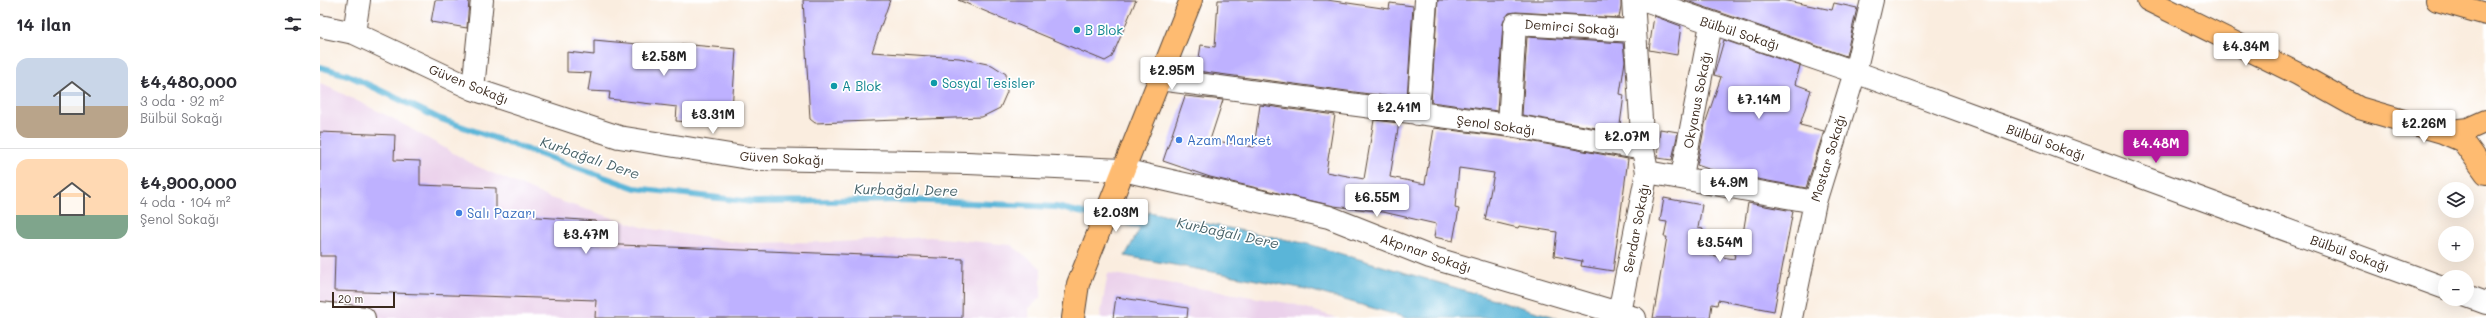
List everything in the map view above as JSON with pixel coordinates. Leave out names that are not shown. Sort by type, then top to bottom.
[{"type":"main road","points":[[1073,318],[1078,284],[1191,0]]},
{"type":"main road","points":[[2148,0],[2298,74],[2359,108],[2442,132],[2462,141],[2486,173]]},
{"type":"main road","points":[[2174,0],[2190,22]]},
{"type":"main road","points":[[2446,3],[2486,14]]},
{"type":"main road","points":[[2442,132],[2468,129],[2486,121]]},
{"type":"street","points":[[354,33],[359,0]]},
{"type":"street","points":[[473,89],[482,0]]},
{"type":"street","points":[[1418,114],[1426,0]]},
{"type":"street","name":"Serdar Sokağı","points":[[1627,316],[1647,172],[1643,149],[1633,0]]},
{"type":"street","name":"Bülbül Sokağı","points":[[1645,0],[1711,24],[1855,72],[2438,285]]},
{"type":"street","name":"Mostar Sokağı","points":[[1791,318],[1815,202],[1855,72],[1872,0]]},
{"type":"street","name":"Demirci Sokağı","points":[[1509,126],[1515,24],[1635,31]]},
{"type":"street","name":"Okyanus Sokağı","points":[[1682,176],[1711,24]]},
{"type":"street","name":"Güven Sokağı","points":[[320,26],[354,33],[473,89],[619,137],[755,159],[968,163],[1123,170]]},
{"type":"street","name":"Şenol Sokağı","points":[[1159,79],[1509,126],[1643,149]]},
{"type":"street","name":"Akpınar Sokağı","points":[[1123,170],[1329,217],[1430,257],[1627,316]]},
{"type":"street","points":[[1647,172],[1682,176],[1815,202]]},
{"type":"street","points":[[2474,298],[2486,302]]},
{"type":"street","points":[[320,313],[364,318]]},
{"type":"shaded area","name":"Salı Pazarı","points":[[320,83],[392,118],[476,166],[550,198],[645,228],[738,243],[838,242],[930,237],[1011,245],[1041,268],[1041,297],[1029,308],[1029,318],[320,318]]},
{"type":"shaded area","points":[[1108,273],[1293,304],[1337,318],[1100,318]]},
{"type":"water","points":[[1149,212],[1308,244],[1558,318],[1407,318],[1306,289],[1125,256]]},
{"type":"building","points":[[435,0],[469,0],[467,28],[431,22]]},
{"type":"building","points":[[803,0],[890,0],[872,52],[959,58],[992,65],[1006,74],[1007,92],[1000,108],[982,117],[815,123],[810,119]]},
{"type":"building","name":"B Blok","points":[[958,0],[1136,0],[1112,57],[1105,61]]},
{"type":"building","points":[[1218,0],[1327,0],[1389,9],[1390,3],[1413,6],[1407,99],[1197,71],[1201,45],[1215,47]]},
{"type":"building","points":[[1438,0],[1621,0],[1621,6],[1619,18],[1516,12],[1509,13],[1503,23],[1497,111],[1431,102]]},
{"type":"building","points":[[1684,0],[1783,0],[1832,10],[1834,3],[1857,8],[1846,56]]},
{"type":"building","points":[[1654,16],[1681,26],[1677,55],[1649,50]]},
{"type":"building","points":[[1527,37],[1623,43],[1625,61],[1620,94],[1624,95],[1619,132],[1522,115]]},
{"type":"building","points":[[594,40],[681,48],[681,44],[736,49],[731,125],[676,121],[677,107],[609,99],[610,92],[588,91],[591,73],[567,72],[567,52],[594,55]]},
{"type":"building","points":[[1724,40],[1800,66],[1795,84],[1811,90],[1800,125],[1824,131],[1806,188],[1714,171],[1697,165],[1705,124],[1721,77],[1714,75]]},
{"type":"building","points":[[1185,96],[1223,100],[1210,140],[1254,147],[1260,105],[1335,115],[1326,172],[1364,179],[1374,120],[1399,123],[1390,177],[1425,184],[1434,128],[1507,137],[1628,159],[1613,271],[1581,266],[1582,261],[1554,256],[1557,232],[1519,226],[1518,228],[1485,220],[1494,173],[1459,168],[1455,208],[1459,209],[1453,241],[1434,237],[1436,224],[1383,212],[1334,206],[1210,177],[1163,161]]},
{"type":"building","points":[[1660,129],[1678,132],[1672,160],[1657,158]]},
{"type":"building","name":"Salı Pazarı","points":[[320,132],[395,135],[394,160],[420,161],[420,185],[496,188],[496,214],[596,221],[596,244],[963,259],[962,318],[595,318],[596,300],[334,291],[335,256],[320,256]]},
{"type":"building","points":[[1664,198],[1702,205],[1698,228],[1703,229],[1699,253],[1734,259],[1737,245],[1741,246],[1748,203],[1793,211],[1774,311],[1718,300],[1717,305],[1712,304],[1710,318],[1653,318],[1667,237],[1664,237],[1667,222],[1660,221]]},
{"type":"building","points":[[1116,297],[1188,308],[1187,318],[1113,318]]},
{"type":"waterway","name":"Kurbağalı Dere","points":[[320,67],[348,75],[438,118],[635,188],[752,202],[908,200],[1056,207],[1148,227]]},
{"type":"place","name":"B Blok","points":[[1077,30]]},
{"type":"place","name":"Sosyal Tesisler","points":[[934,83]]},
{"type":"place","name":"A Blok","points":[[834,86]]},
{"type":"place","name":"Azam Market","points":[[1179,140]]},
{"type":"place","name":"Salı Pazarı","points":[[459,213]]}]
